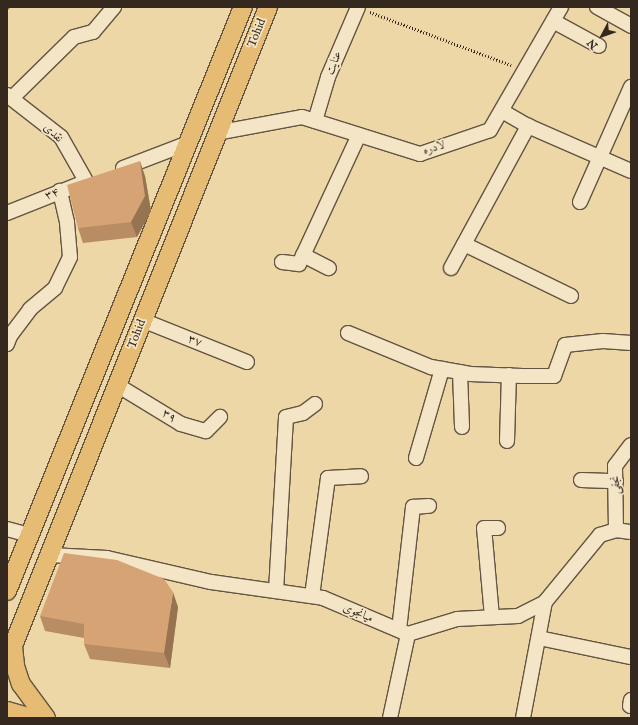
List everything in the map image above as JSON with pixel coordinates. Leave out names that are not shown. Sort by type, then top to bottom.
[{"type":"main road","name":"Tohid","points":[[7,591],[243,7]]},
{"type":"main road","name":"Tohid","points":[[10,654],[216,133],[268,7]]},
{"type":"main road","points":[[233,31],[254,40]]},
{"type":"main road","points":[[10,654],[22,684],[46,718]]},
{"type":"main road","points":[[7,711],[32,718]]},
{"type":"street","points":[[9,96],[74,37],[93,32],[114,7]]},
{"type":"street","name":"لادره","points":[[216,133],[302,118],[420,154],[490,130],[561,7]]},
{"type":"street","points":[[597,7],[631,26]]},
{"type":"street","name":"عنایت","points":[[315,122],[328,77],[361,8]]},
{"type":"street","points":[[553,21],[599,46]]},
{"type":"street","points":[[580,202],[631,87]]},
{"type":"street","name":"نقدی","points":[[9,96],[61,137],[86,182]]},
{"type":"street","points":[[502,111],[528,126],[631,171]]},
{"type":"street","points":[[451,268],[528,126]]},
{"type":"street","points":[[282,262],[299,264],[359,135]]},
{"type":"street","name":"۳۴","points":[[7,213],[60,191],[188,143]]},
{"type":"street","points":[[7,344],[10,336],[30,309],[55,288],[70,257],[67,222],[60,191]]},
{"type":"street","points":[[464,244],[571,296]]},
{"type":"street","points":[[303,255],[329,268]]},
{"type":"street","name":"۳۷","points":[[142,320],[247,362]]},
{"type":"street","points":[[348,333],[431,367],[460,372],[509,375],[554,376],[565,345],[603,341],[631,344]]},
{"type":"street","points":[[416,458],[442,369]]},
{"type":"street","points":[[460,372],[462,427]]},
{"type":"street","points":[[507,441],[509,375]]},
{"type":"street","name":"۳۹","points":[[117,385],[181,424],[206,431],[220,417]]},
{"type":"street","points":[[276,591],[286,417],[303,413],[315,404]]},
{"type":"street","name":"نجفی","points":[[616,530],[616,466],[631,446]]},
{"type":"street","points":[[312,596],[328,478],[361,476]]},
{"type":"street","points":[[581,480],[616,481]]},
{"type":"street","points":[[390,718],[404,632],[413,507],[429,506]]},
{"type":"street","points":[[492,616],[484,528],[498,528]]},
{"type":"street","points":[[7,529],[29,535]]},
{"type":"street","points":[[404,632],[457,619],[492,616],[518,616],[546,602],[600,535],[616,530],[631,532]]},
{"type":"street","name":"میانجوی","points":[[50,555],[107,558],[211,582],[323,598],[404,632]]},
{"type":"street","points":[[523,718],[546,602]]},
{"type":"street","points":[[539,638],[631,657]]},
{"type":"path","points":[[361,8],[525,71]]},
{"type":"building","points":[[140,161],[145,196],[131,222],[78,228],[67,185]]},
{"type":"building","points":[[64,553],[117,560],[164,579],[173,592],[164,653],[84,644],[84,624],[40,616]]}]
